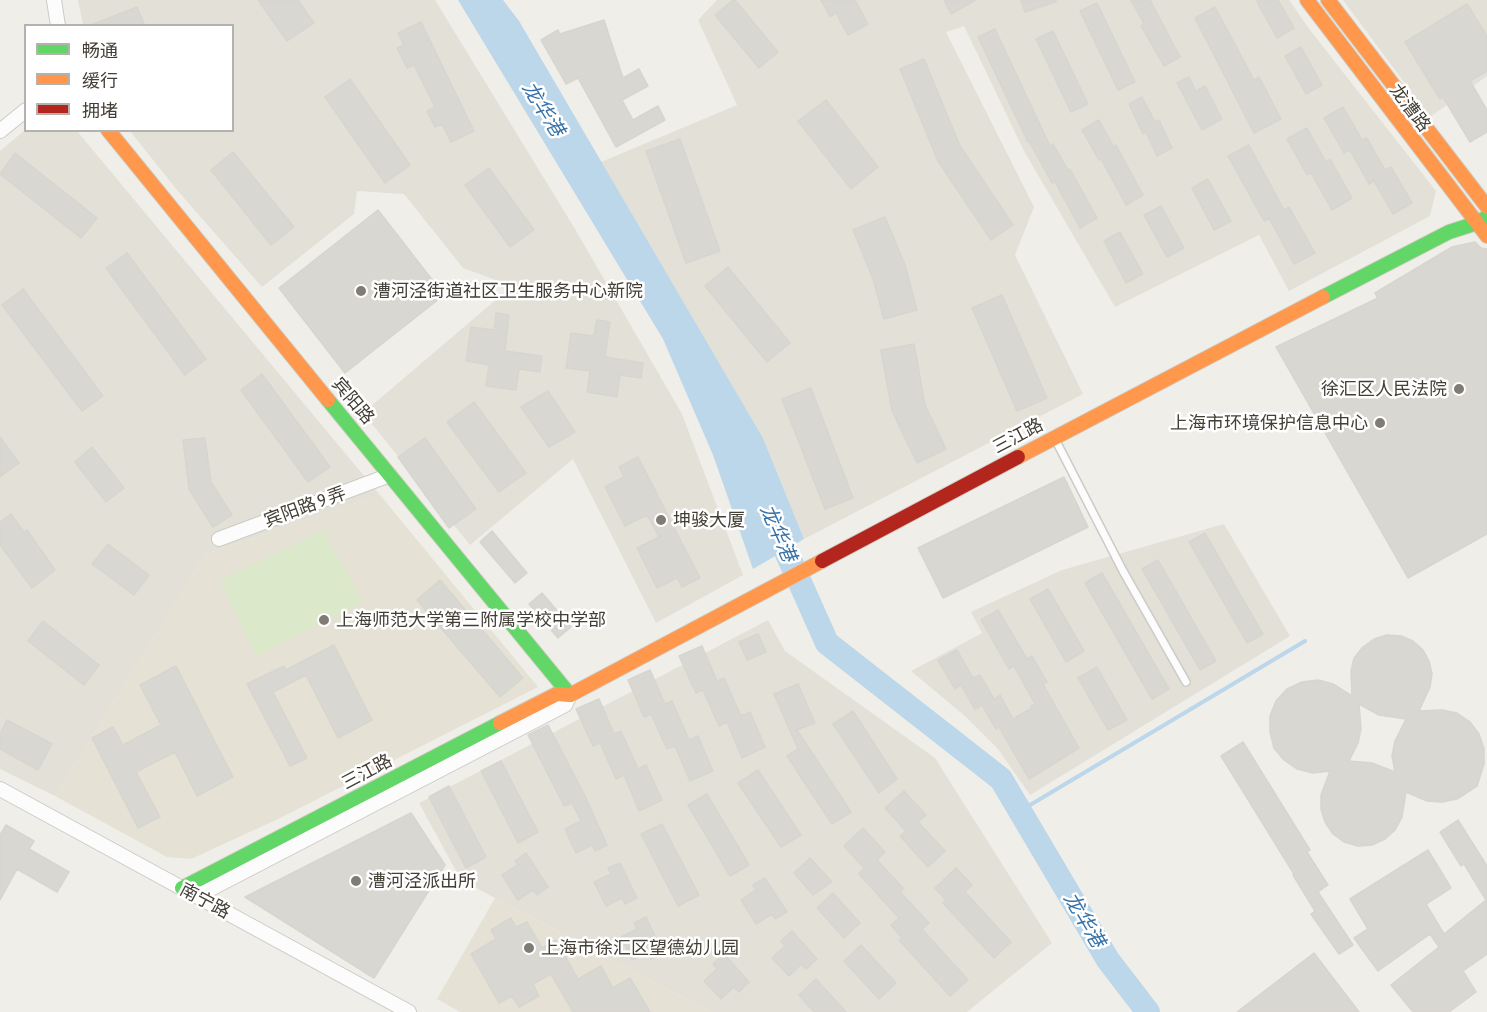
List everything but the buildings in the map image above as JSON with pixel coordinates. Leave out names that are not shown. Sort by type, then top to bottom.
[{"type":"street","points":[[54,0],[58,24]]},
{"type":"street","name":"龙漕路","points":[[1307,0],[1412,140],[1482,220],[1487,236]]},
{"type":"street","name":"龙漕路","points":[[1328,0],[1487,207]]},
{"type":"street","points":[[0,131],[24,112]]},
{"type":"street","name":"宾阳路","points":[[110,132],[570,694]]},
{"type":"street","name":"三江路","points":[[182,888],[557,694],[570,694],[1054,437],[1449,232],[1482,220]]},
{"type":"street","name":"宾阳路 9 弄","points":[[219,539],[390,475]]},
{"type":"street","name":"三江路","points":[[197,896],[565,705],[570,694]]},
{"type":"street","name":"南宁路","points":[[0,789],[410,1012]]},
{"type":"lane","points":[[1054,437],[1123,571],[1186,682]]},
{"type":"shaded area","points":[[78,0],[435,0],[575,229],[682,414],[743,575],[656,623],[573,459],[470,545],[363,413],[512,286],[463,268],[404,194],[357,191],[354,214],[262,287],[177,190],[131,132],[234,132],[234,24],[83,24]]},
{"type":"shaded area","points":[[717,0],[1289,0],[1436,191],[1430,216],[1289,291],[1259,235],[1115,307],[1024,151],[964,26],[946,32],[1034,207],[1015,255],[1083,394],[804,539],[763,438],[601,162],[737,105],[698,20]]},
{"type":"shaded area","points":[[1343,0],[1487,0],[1487,76],[1430,117]]},
{"type":"shaded area","points":[[24,131],[78,132],[380,495],[206,554],[55,796],[0,769],[0,151]]},
{"type":"shaded area","name":"上海师范大学第三附属学校中学部","points":[[380,495],[538,687],[278,819],[191,859],[167,857],[55,796],[206,554]]},
{"type":"shaded area","points":[[1224,524],[1290,636],[1030,795],[998,749],[966,717],[911,671],[982,633],[971,612],[1062,570]]},
{"type":"shaded area","points":[[768,620],[785,651],[935,758],[1052,943],[967,1012],[711,1012],[461,880],[419,803]]},
{"type":"shaded area","name":"上海市徐汇区望德幼儿园","points":[[495,898],[711,1012],[460,1012],[437,999]]},
{"type":"green space","points":[[323,530],[363,602],[257,656],[220,581]]},
{"type":"water","points":[[458,0],[503,0],[519,21],[763,438],[804,539],[753,569],[713,455],[663,339]]},
{"type":"waterway","name":"龙华港","points":[[772,520],[827,643],[1001,779],[1108,960],[1148,1012]]},
{"type":"waterway","points":[[1020,811],[1305,641]]},
{"type":"traffic: fast","points":[[1323,297],[1449,232],[1477,223],[1487,217]]},
{"type":"traffic: fast","points":[[328,400],[570,695]]},
{"type":"traffic: fast","points":[[182,888],[500,723]]},
{"type":"traffic: slow","points":[[1307,0],[1487,236]]},
{"type":"traffic: slow","points":[[1328,0],[1487,207]]},
{"type":"traffic: slow","points":[[110,132],[328,400]]},
{"type":"traffic: slow","points":[[1018,457],[1323,297]]},
{"type":"traffic: slow","points":[[500,723],[557,694],[570,695],[822,561]]},
{"type":"traffic: jam","points":[[822,561],[1018,457]]},
{"type":"place","name":"漕河泾街道社区卫生服务中心新院","points":[[361,291]]},
{"type":"place","name":"徐汇区人民法院","points":[[1459,389]]},
{"type":"place","name":"上海市环境保护信息中心","points":[[1380,423]]},
{"type":"place","name":"坤骏大厦","points":[[661,520]]},
{"type":"place","name":"上海师范大学第三附属学校中学部","points":[[324,620]]},
{"type":"place","name":"漕河泾派出所","points":[[356,881]]},
{"type":"place","name":"上海市徐汇区望德幼儿园","points":[[529,948]]}]
